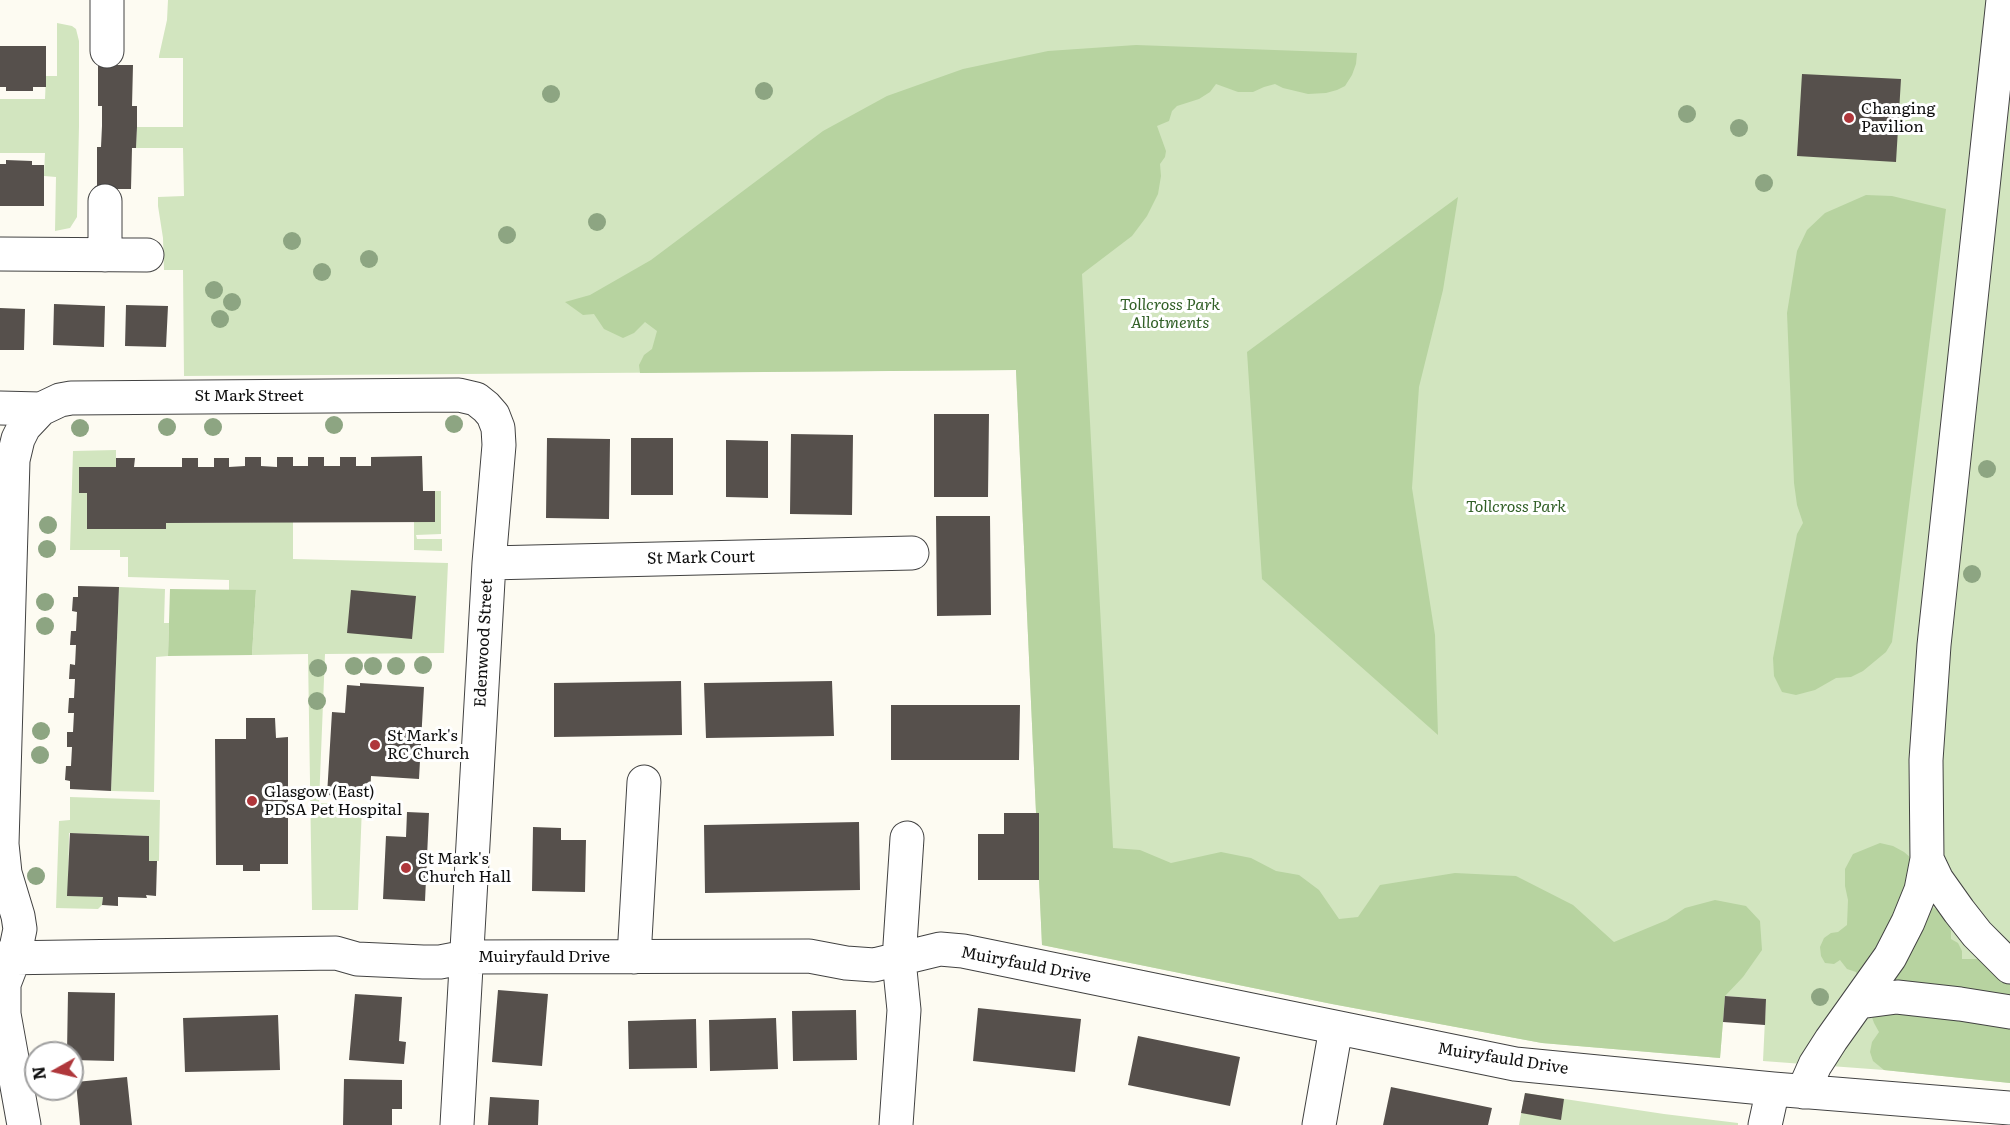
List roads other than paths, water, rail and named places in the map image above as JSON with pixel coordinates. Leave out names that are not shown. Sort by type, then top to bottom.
[{"type":"street","points":[[107,0],[107,51]]},
{"type":"street","points":[[1765,1125],[1788,1090],[1815,1065],[1890,957],[1921,890],[1927,860],[1926,760],[1934,645],[2003,0]]},
{"type":"street","points":[[105,201],[105,255]]},
{"type":"street","points":[[0,254],[147,255]]},
{"type":"street","name":"St Mark Street","points":[[0,408],[41,410],[60,400],[71,398],[459,394],[476,399],[493,415]]},
{"type":"street","points":[[24,1125],[4,1014],[7,958],[20,929],[5,873],[2,844],[13,460],[18,439],[24,427],[41,410]]},
{"type":"street","name":"Edenwood Street","points":[[457,1125],[489,563],[499,445],[498,428],[493,415]]},
{"type":"street","name":"St Mark Court","points":[[489,563],[912,553]]},
{"type":"street","points":[[634,957],[644,782]]},
{"type":"street","points":[[896,1125],[904,1010],[899,960],[907,838]]},
{"type":"street","points":[[1927,860],[1937,880],[1959,911],[1977,934],[2010,967]]},
{"type":"street","name":"Muiryfauld Drive","points":[[7,958],[336,953],[357,959],[440,962],[466,957],[809,956],[846,963],[874,965],[940,949],[963,951],[1515,1064],[2010,1108]]},
{"type":"street","points":[[1859,1002],[1897,997],[2010,1012]]},
{"type":"street","points":[[1319,1125],[1336,1029]]},
{"type":"place","name":"Changing Pavilion","points":[[1849,118]]},
{"type":"place","name":"St Mark's RC Church","points":[[375,745]]},
{"type":"place","name":"Glasgow (East) PDSA Pet Hospital","points":[[252,801]]},
{"type":"place","name":"St Mark's Church Hall","points":[[406,868]]},
{"type":"park label","name":"Tollcross Park Allotments","points":[[1170,314]]},
{"type":"park label","name":"Tollcross Park","points":[[1516,507]]}]
